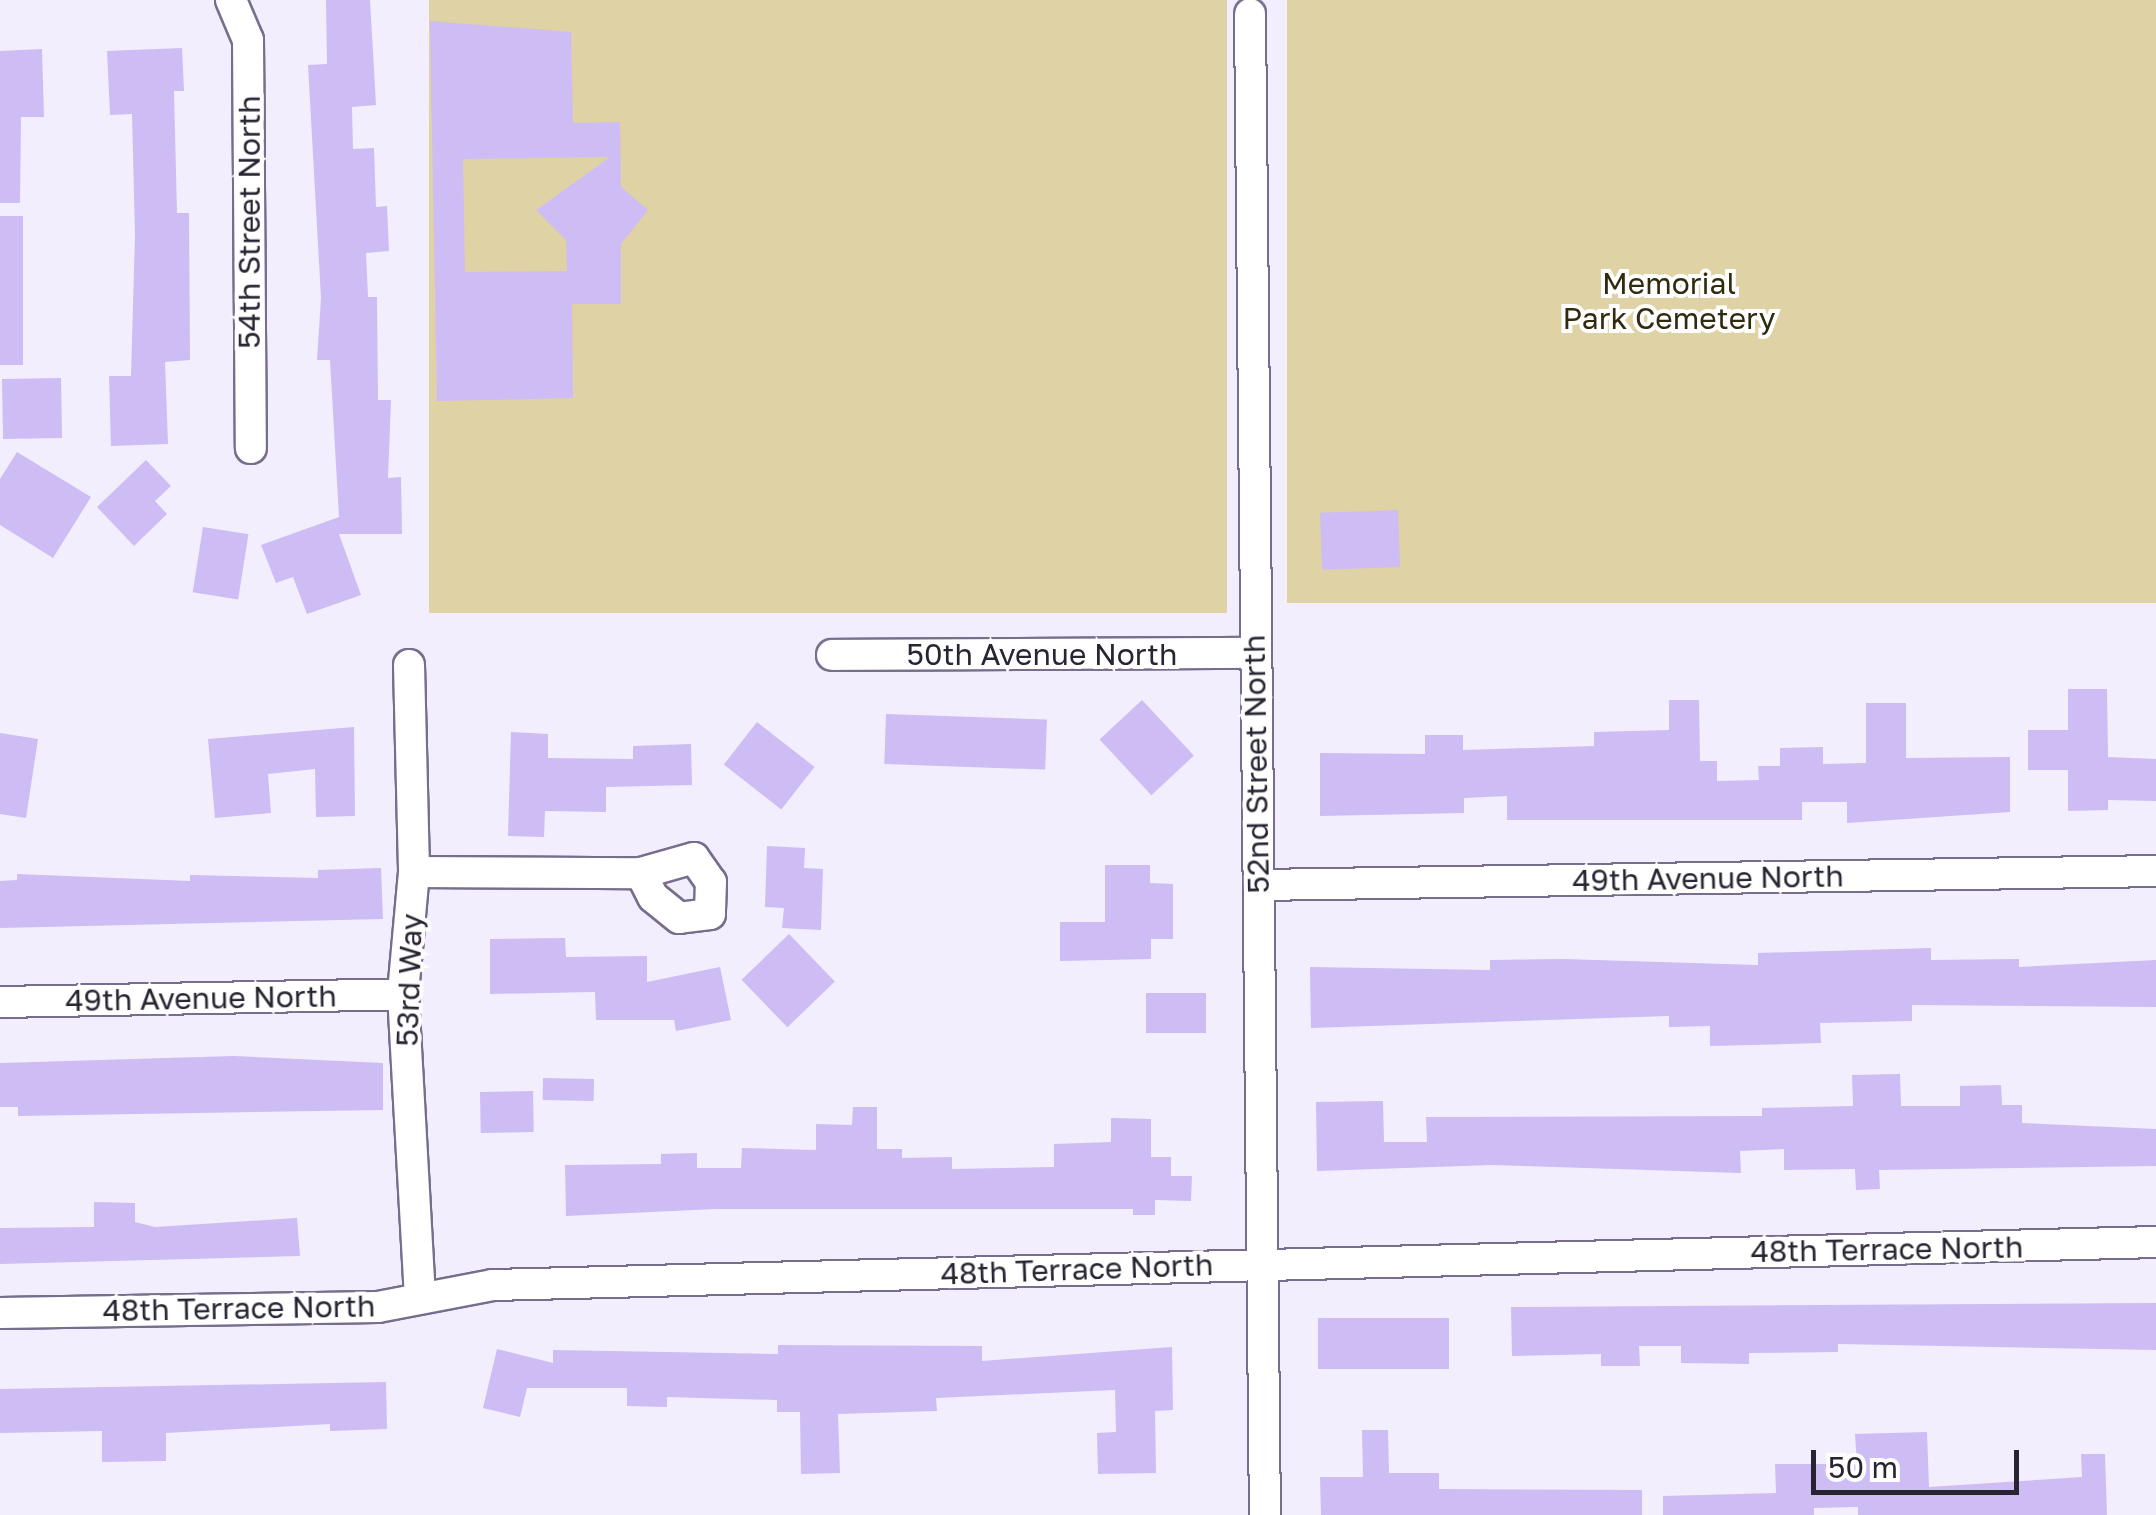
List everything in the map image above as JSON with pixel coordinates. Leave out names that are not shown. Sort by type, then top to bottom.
[{"type":"street","name":"54th Street North","points":[[231,0],[248,40],[251,448]]},
{"type":"street","name":"52nd Street North","points":[[1250,14],[1264,1515]]},
{"type":"street","name":"50th Avenue North","points":[[832,655],[1253,653]]},
{"type":"street","name":"53rd Way","points":[[409,665],[414,872],[403,994],[420,1295]]},
{"type":"street","name":"49th Avenue North","points":[[1259,885],[2156,871]]},
{"type":"street","points":[[414,872],[641,873]]},
{"type":"street","name":"49th Avenue North","points":[[0,1002],[403,994]]},
{"type":"street","name":"48th Terrace North","points":[[0,1313],[378,1307],[420,1295],[493,1285],[2156,1242]]},
{"type":"green space","points":[[429,0],[1227,0],[1227,613],[429,613]]},
{"type":"green space","name":"Memorial Park Cemetery","points":[[1287,0],[2156,0],[2156,603],[1287,603]]},
{"type":"building","points":[[326,0],[370,0],[376,105],[352,107],[353,149],[374,148],[376,207],[387,206],[389,251],[366,253],[368,297],[377,297],[378,400],[391,400],[388,478],[401,477],[402,534],[339,534],[361,595],[307,614],[293,577],[276,583],[261,545],[339,517],[330,360],[317,360],[321,298],[308,65],[327,64]]},
{"type":"building","points":[[430,21],[571,32],[573,123],[620,122],[621,187],[648,210],[621,244],[621,304],[572,304],[573,398],[437,401]],"holes":[[[610,157],[536,210],[566,240],[567,271],[465,272],[463,159]]]},
{"type":"building","points":[[182,48],[184,91],[174,91],[177,213],[189,213],[190,360],[165,362],[168,444],[111,446],[109,376],[131,376],[135,235],[132,114],[110,115],[107,51]]},
{"type":"building","points":[[42,49],[44,117],[21,117],[20,203],[0,203],[0,51]]},
{"type":"building","points":[[0,216],[23,216],[23,365],[0,365]]},
{"type":"building","points":[[61,378],[62,438],[3,439],[2,379]]},
{"type":"building","points":[[17,452],[91,497],[53,558],[0,525],[0,479]]},
{"type":"building","points":[[146,460],[171,486],[155,501],[167,514],[134,546],[97,507]]},
{"type":"building","points":[[1398,510],[1400,567],[1322,570],[1320,513]]},
{"type":"building","points":[[203,527],[248,534],[238,599],[193,592]]},
{"type":"building","points":[[2068,689],[2107,689],[2108,757],[2156,759],[2156,801],[2108,800],[2108,810],[2068,811],[2068,770],[2028,770],[2028,730],[2068,730]]},
{"type":"building","points":[[1142,700],[1194,756],[1151,795],[1100,740]]},
{"type":"building","points":[[1669,700],[1699,700],[1700,761],[1717,761],[1717,781],[1759,780],[1758,766],[1780,766],[1780,748],[1823,747],[1823,764],[1866,763],[1866,703],[1906,703],[1906,758],[2010,757],[2010,812],[1847,823],[1847,802],[1802,802],[1802,820],[1507,820],[1507,796],[1464,798],[1464,813],[1320,816],[1320,753],[1425,754],[1425,735],[1463,735],[1463,750],[1594,746],[1594,732],[1669,730]]},
{"type":"building","points":[[886,714],[1047,720],[1045,770],[884,764]]},
{"type":"building","points":[[757,722],[815,767],[781,809],[724,765]]},
{"type":"building","points":[[354,727],[355,816],[316,817],[315,769],[268,774],[271,813],[215,818],[208,739]]},
{"type":"building","points":[[511,732],[548,734],[548,758],[633,759],[633,746],[691,744],[692,785],[606,787],[606,812],[545,811],[544,837],[508,836]]},
{"type":"building","points":[[0,733],[38,739],[26,818],[0,814]]},
{"type":"building","points":[[767,846],[805,848],[804,868],[823,869],[821,930],[782,928],[784,908],[765,907]]},
{"type":"building","points":[[1105,865],[1150,865],[1150,883],[1173,884],[1173,939],[1151,939],[1151,959],[1060,961],[1060,922],[1105,922]]},
{"type":"building","points":[[381,868],[383,919],[0,928],[0,881],[17,880],[17,874],[190,881],[190,875],[318,878],[318,870]]},
{"type":"building","points":[[789,934],[835,981],[787,1027],[742,980]]},
{"type":"building","points":[[565,938],[566,957],[647,956],[647,982],[720,967],[731,1020],[676,1031],[674,1020],[596,1020],[595,992],[490,994],[490,939]]},
{"type":"building","points":[[1931,948],[1931,960],[2019,959],[2019,967],[2156,960],[2156,1007],[1912,1005],[1912,1021],[1820,1023],[1821,1043],[1751,1045],[1710,1046],[1710,1026],[1669,1027],[1669,1016],[1311,1028],[1310,967],[1490,970],[1490,960],[1563,959],[1758,965],[1758,953]]},
{"type":"building","points":[[1146,993],[1206,993],[1206,1033],[1146,1033]]},
{"type":"building","points":[[234,1056],[383,1063],[383,1110],[18,1116],[18,1107],[0,1107],[0,1063]]},
{"type":"building","points":[[1900,1074],[1901,1106],[1960,1106],[1960,1086],[2001,1085],[2002,1105],[2022,1105],[2022,1123],[2156,1129],[2156,1166],[1879,1170],[1880,1189],[1856,1190],[1855,1169],[1784,1170],[1784,1149],[1740,1151],[1741,1173],[1492,1165],[1317,1171],[1316,1102],[1383,1101],[1384,1142],[1427,1142],[1426,1117],[1762,1116],[1762,1108],[1853,1106],[1852,1075]]},
{"type":"building","points":[[543,1078],[594,1079],[594,1101],[543,1100]]},
{"type":"building","points":[[533,1091],[534,1132],[481,1133],[480,1092]]},
{"type":"building","points":[[853,1107],[877,1107],[877,1149],[902,1149],[902,1158],[952,1157],[952,1169],[1054,1167],[1054,1144],[1111,1142],[1111,1118],[1151,1119],[1151,1157],[1171,1157],[1171,1176],[1192,1176],[1191,1201],[1155,1200],[1155,1215],[1133,1215],[1133,1209],[715,1209],[566,1216],[565,1165],[661,1164],[661,1154],[697,1153],[697,1168],[741,1168],[742,1148],[816,1150],[816,1124],[852,1125]]},
{"type":"building","points":[[94,1202],[135,1203],[135,1222],[155,1227],[297,1218],[300,1256],[0,1264],[0,1228],[94,1227]]},
{"type":"building","points":[[2156,1303],[2156,1350],[1838,1344],[1838,1352],[1749,1353],[1749,1364],[1681,1363],[1681,1346],[1639,1346],[1640,1366],[1601,1366],[1601,1354],[1512,1356],[1511,1307]]},
{"type":"building","points":[[1318,1318],[1449,1318],[1449,1369],[1318,1369]]},
{"type":"building","points":[[778,1345],[982,1346],[982,1361],[1172,1347],[1173,1410],[1155,1411],[1156,1473],[1098,1474],[1097,1433],[1116,1432],[1115,1390],[936,1398],[937,1411],[838,1414],[840,1473],[801,1474],[800,1412],[777,1412],[777,1400],[667,1397],[667,1407],[627,1406],[627,1388],[527,1388],[520,1417],[483,1408],[497,1349],[553,1363],[553,1350],[778,1354]]},
{"type":"building","points":[[386,1382],[387,1429],[330,1431],[330,1424],[166,1433],[166,1461],[102,1462],[102,1431],[0,1433],[0,1389]]},
{"type":"building","points":[[1362,1430],[1388,1430],[1389,1473],[1439,1473],[1439,1489],[1642,1490],[1642,1515],[1321,1515],[1320,1477],[1363,1477]]},
{"type":"building","points":[[1927,1432],[1929,1487],[2082,1477],[2081,1454],[2105,1454],[2107,1515],[1858,1515],[1858,1507],[1814,1508],[1814,1515],[1663,1515],[1663,1496],[1776,1493],[1775,1464],[1857,1464],[1855,1434]]}]
